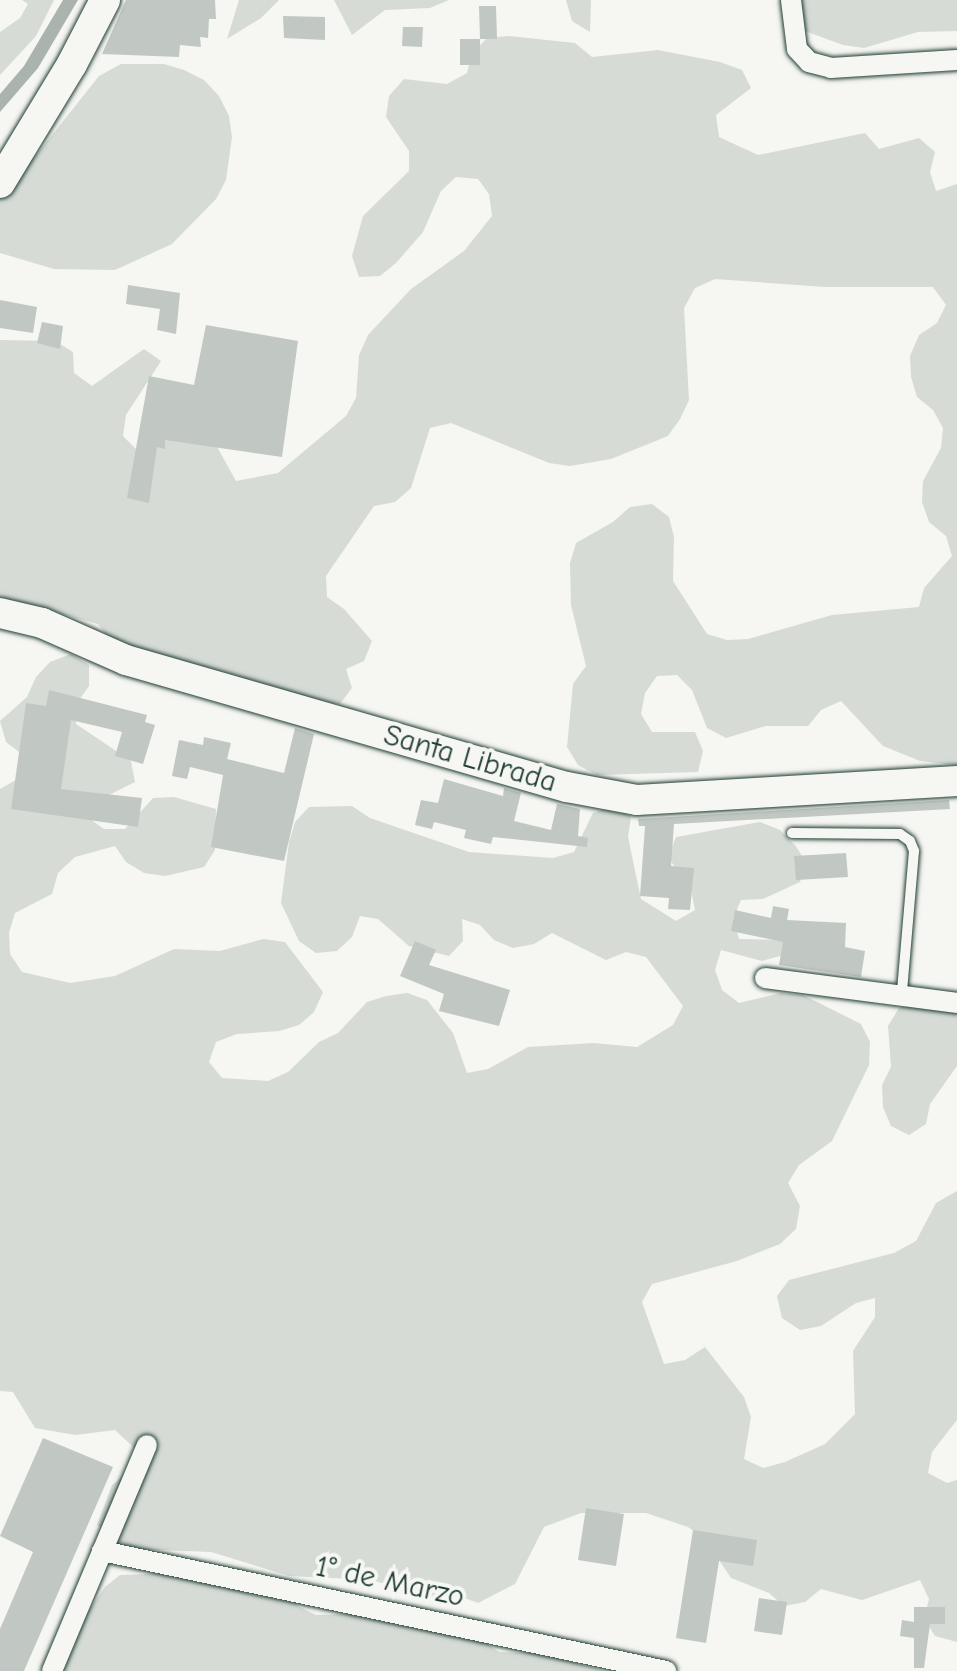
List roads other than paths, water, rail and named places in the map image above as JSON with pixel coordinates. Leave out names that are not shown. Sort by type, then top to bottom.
[{"type":"street","points":[[0,182],[72,64],[105,0]]},
{"type":"street","points":[[791,0],[797,49],[808,62],[830,68],[957,60]]},
{"type":"street","name":"Santa Librada","points":[[0,612],[42,623],[145,666],[568,787],[637,800],[957,780]]},
{"type":"street","points":[[765,978],[902,992],[957,1002]]},
{"type":"street","points":[[52,1671],[147,1444]]},
{"type":"street","name":"1° de Marzo","points":[[102,1551],[626,1667],[666,1671]]},
{"type":"lane","points":[[792,834],[900,834],[910,841],[914,852],[902,992]]}]
